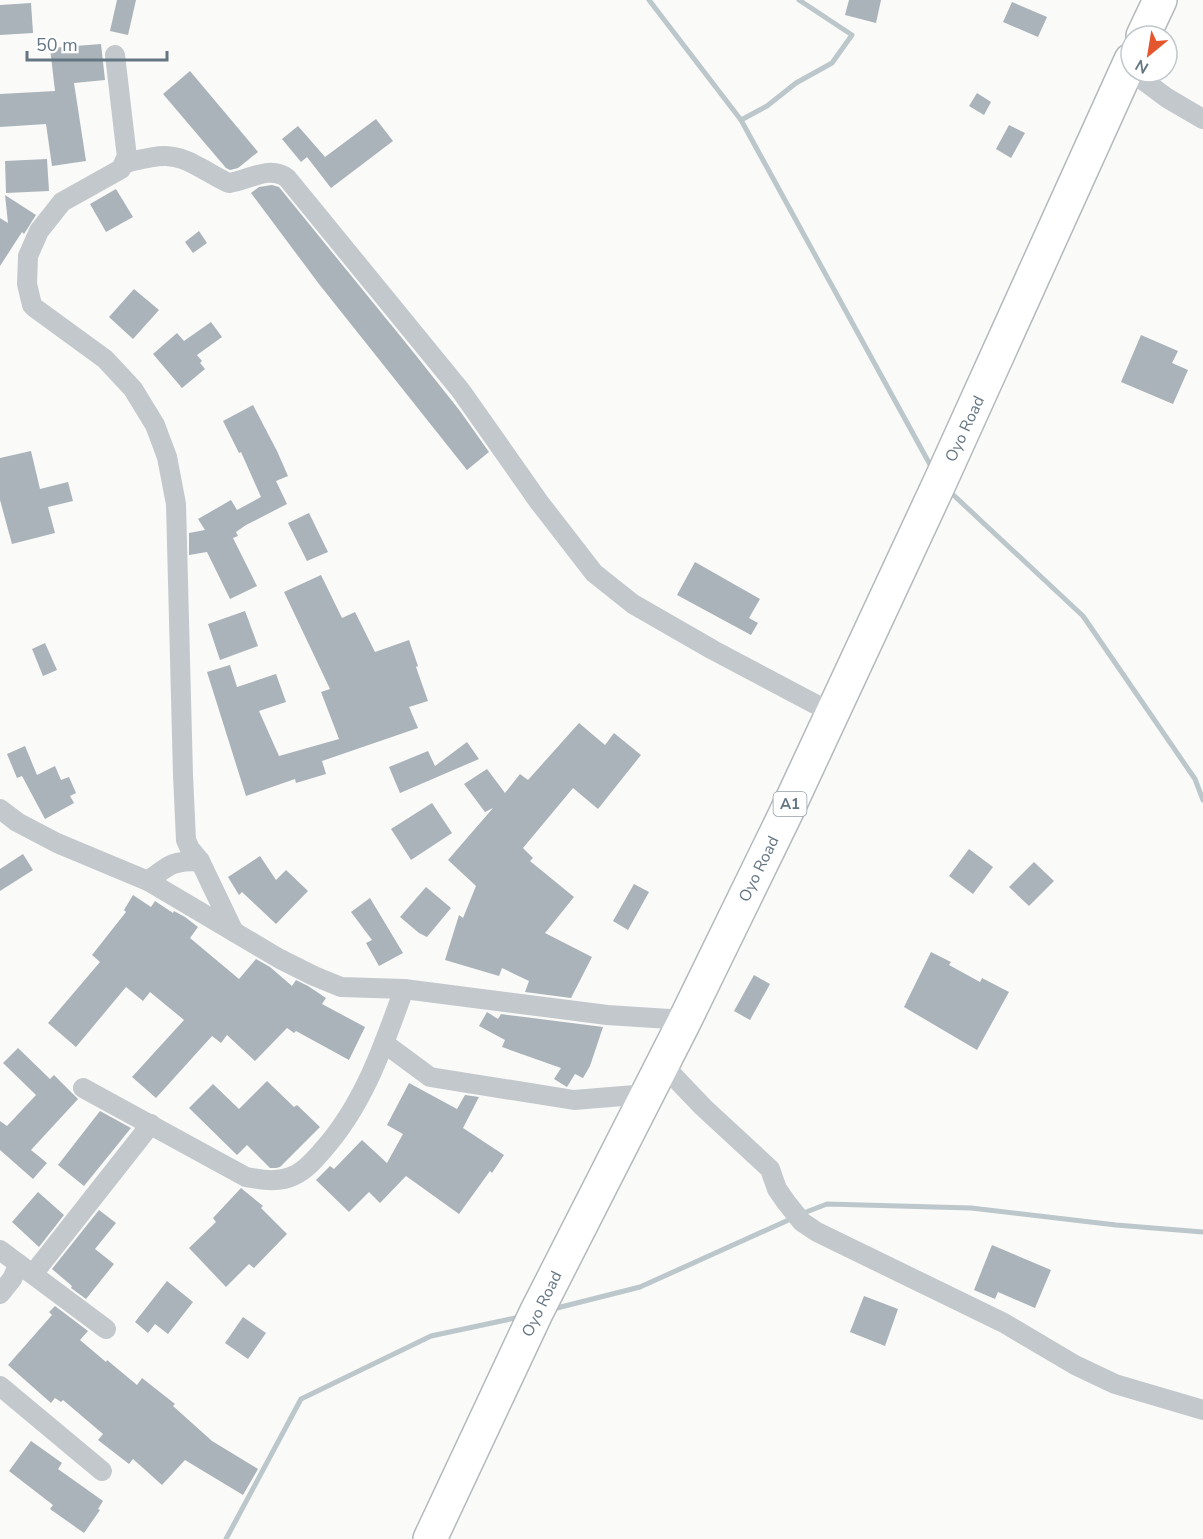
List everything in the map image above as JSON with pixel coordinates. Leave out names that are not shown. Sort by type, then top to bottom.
[{"type":"highway","points":[[1149,24],[1160,0]]},
{"type":"highway","name":"Oyo Road","points":[[430,1539],[536,1313],[685,1020],[784,817],[1123,84]]},
{"type":"street","points":[[115,56],[127,156],[125,163],[121,169],[62,202],[39,231],[28,256],[27,284],[32,305],[105,359],[132,389],[155,425],[167,457],[176,504],[186,840],[200,861],[234,932]]},
{"type":"street","points":[[1150,84],[1167,98],[1203,119]]},
{"type":"street","points":[[125,163],[160,155],[174,155],[229,183],[271,171],[287,178],[461,391],[539,502],[594,573],[633,604],[713,650],[832,712]]},
{"type":"street","points":[[0,809],[17,822],[57,843],[148,881],[280,959],[341,987],[404,990],[608,1015],[685,1020]]},
{"type":"street","points":[[148,881],[169,864],[179,861],[200,861]]},
{"type":"street","points":[[83,1088],[246,1177],[270,1182],[295,1175],[315,1159],[333,1139],[359,1100],[404,990]]},
{"type":"street","points":[[384,1043],[430,1077],[574,1101],[647,1094]]},
{"type":"street","points":[[662,1064],[703,1107],[770,1169],[777,1189],[786,1202],[802,1222],[817,1232],[1004,1323],[1075,1365],[1114,1384],[1203,1410]]},
{"type":"street","points":[[0,1294],[12,1279],[26,1269],[151,1124]]},
{"type":"street","points":[[0,1250],[106,1329]]},
{"type":"street","points":[[0,1386],[102,1471]]},
{"type":"building","points":[[117,0],[136,0],[128,35],[110,31]]},
{"type":"building","points":[[849,0],[881,0],[876,23],[845,15]]},
{"type":"building","points":[[1012,2],[1047,17],[1038,37],[1003,22]]},
{"type":"building","points":[[31,3],[33,33],[0,35],[0,5]]},
{"type":"building","points":[[101,44],[105,80],[74,83],[86,161],[52,166],[46,124],[0,127],[0,94],[55,91],[50,48]]},
{"type":"building","points":[[190,71],[258,152],[238,168],[230,170],[226,168],[163,94]]},
{"type":"building","points":[[977,93],[991,102],[984,115],[969,106]]},
{"type":"building","points":[[376,119],[393,141],[331,188],[307,157],[301,162],[282,139],[298,126],[325,157]]},
{"type":"building","points":[[1009,125],[1025,133],[1011,158],[996,149]]},
{"type":"building","points":[[47,159],[49,191],[6,193],[5,161]]},
{"type":"building","points":[[272,185],[279,187],[410,348],[489,452],[467,470],[319,284],[251,193],[259,187]]},
{"type":"building","points":[[116,189],[133,217],[106,232],[90,204]]},
{"type":"building","points":[[5,195],[36,215],[0,266],[0,218],[8,223]]},
{"type":"building","points":[[199,231],[207,243],[193,253],[185,242]]},
{"type":"building","points":[[134,289],[159,310],[133,339],[109,317]]},
{"type":"building","points":[[211,322],[222,337],[197,355],[205,369],[182,388],[153,354],[177,333],[184,341]]},
{"type":"building","points":[[1141,335],[1178,351],[1172,363],[1188,370],[1173,404],[1121,382]]},
{"type":"building","points":[[253,405],[288,476],[276,481],[287,504],[236,532],[238,536],[233,538],[257,586],[230,599],[207,552],[189,555],[189,533],[205,530],[198,519],[231,500],[237,510],[261,497],[241,452],[239,453],[223,421]]},
{"type":"building","points":[[31,451],[40,489],[68,482],[73,501],[48,507],[55,533],[12,544],[0,500],[0,458]]},
{"type":"building","points":[[309,513],[328,552],[307,561],[288,523]]},
{"type":"building","points":[[695,562],[760,599],[749,618],[758,623],[751,635],[677,595]]},
{"type":"building","points":[[321,575],[342,618],[355,612],[375,652],[409,640],[428,701],[409,707],[418,728],[322,761],[326,774],[296,783],[295,779],[246,796],[207,672],[230,665],[237,687],[276,674],[286,702],[259,711],[279,756],[339,739],[321,692],[330,689],[284,592]]},
{"type":"building","points":[[245,611],[258,646],[220,660],[208,624]]},
{"type":"building","points":[[45,643],[57,670],[43,676],[32,649]]},
{"type":"building","points":[[579,723],[605,745],[614,733],[641,755],[598,809],[573,788],[523,848],[533,858],[530,861],[574,897],[545,933],[592,957],[571,998],[525,992],[529,981],[502,968],[499,976],[445,960],[459,915],[463,918],[476,886],[448,860],[493,808],[485,812],[464,784],[487,769],[505,793],[520,774],[528,780]]},
{"type":"building","points":[[467,742],[479,759],[400,793],[389,767],[428,751],[435,766]]},
{"type":"building","points":[[25,746],[37,775],[55,766],[61,780],[69,777],[76,793],[70,796],[74,803],[45,819],[22,776],[17,778],[7,754]]},
{"type":"building","points":[[432,803],[452,833],[411,860],[391,829]]},
{"type":"building","points":[[969,849],[993,867],[973,894],[949,876]]},
{"type":"building","points":[[23,854],[33,870],[0,891],[0,869]]},
{"type":"building","points":[[260,856],[276,880],[286,870],[308,891],[276,924],[242,892],[239,895],[228,877]]},
{"type":"building","points":[[1034,862],[1054,881],[1029,906],[1009,887]]},
{"type":"building","points":[[634,884],[649,892],[628,930],[613,921]]},
{"type":"building","points":[[426,887],[451,908],[427,937],[400,917]]},
{"type":"building","points":[[133,895],[151,907],[155,901],[173,913],[174,911],[185,917],[198,927],[190,938],[239,979],[256,959],[270,967],[292,986],[296,980],[308,986],[326,998],[322,1004],[365,1027],[349,1060],[287,1028],[255,1061],[227,1035],[221,1043],[212,1036],[156,1098],[132,1077],[184,1020],[150,992],[143,1001],[126,987],[76,1047],[48,1023],[100,962],[92,955],[126,912],[124,910]]},
{"type":"building","points":[[370,898],[403,953],[379,966],[366,943],[372,940],[351,912]]},
{"type":"building","points":[[931,952],[951,962],[949,965],[980,982],[982,978],[1009,992],[977,1050],[904,1007]]},
{"type":"building","points":[[754,975],[770,984],[750,1020],[734,1011]]},
{"type":"building","points":[[487,1012],[498,1019],[501,1014],[603,1027],[590,1066],[583,1078],[575,1074],[567,1087],[554,1079],[561,1068],[502,1047],[505,1040],[479,1026]]},
{"type":"building","points":[[18,1048],[50,1079],[54,1075],[78,1099],[31,1150],[47,1163],[33,1179],[0,1150],[0,1121],[7,1126],[36,1095],[3,1063]]},
{"type":"building","points":[[267,1081],[294,1107],[297,1105],[320,1127],[280,1167],[276,1168],[270,1168],[247,1145],[237,1155],[189,1108],[213,1084],[239,1109]]},
{"type":"building","points":[[409,1083],[457,1109],[465,1095],[479,1097],[463,1128],[504,1155],[459,1214],[406,1176],[380,1203],[369,1192],[349,1212],[316,1180],[330,1166],[334,1169],[362,1140],[387,1163],[403,1134],[387,1125]]},
{"type":"building","points":[[100,1111],[131,1128],[84,1186],[58,1165]]},
{"type":"building","points":[[241,1188],[263,1206],[261,1208],[287,1234],[254,1268],[249,1264],[226,1287],[189,1248],[216,1222],[213,1218]]},
{"type":"building","points":[[38,1192],[64,1215],[39,1247],[12,1222]]},
{"type":"building","points":[[99,1210],[116,1223],[95,1249],[114,1264],[86,1299],[52,1269]]},
{"type":"building","points":[[992,1245],[1051,1270],[1035,1308],[998,1292],[995,1299],[974,1290]]},
{"type":"building","points":[[167,1281],[193,1302],[168,1334],[155,1324],[148,1333],[135,1322]]},
{"type":"building","points":[[864,1296],[898,1309],[885,1346],[850,1332]]},
{"type":"building","points":[[55,1306],[88,1331],[80,1340],[106,1362],[107,1360],[137,1385],[142,1378],[175,1404],[173,1406],[212,1441],[258,1469],[243,1495],[185,1460],[162,1485],[133,1459],[129,1464],[98,1440],[103,1434],[63,1400],[61,1402],[55,1398],[51,1403],[8,1365],[52,1315],[49,1312]]},
{"type":"building","points":[[243,1317],[266,1333],[248,1359],[225,1343]]},
{"type":"building","points":[[31,1441],[62,1463],[58,1469],[103,1501],[98,1509],[100,1510],[84,1533],[50,1509],[53,1505],[9,1471]]},
{"type":"waterway","points":[[649,0],[741,120],[933,470]]},
{"type":"waterway","points":[[741,120],[767,106],[796,83],[832,63],[852,35],[799,0]]},
{"type":"waterway","points":[[947,489],[1083,616],[1195,779],[1203,800]]},
{"type":"waterway","points":[[801,1214],[827,1204],[971,1208],[1116,1225],[1203,1232]]},
{"type":"waterway","points":[[553,1309],[640,1287],[793,1218]]},
{"type":"waterway","points":[[226,1539],[301,1399],[431,1336],[520,1317]]}]
